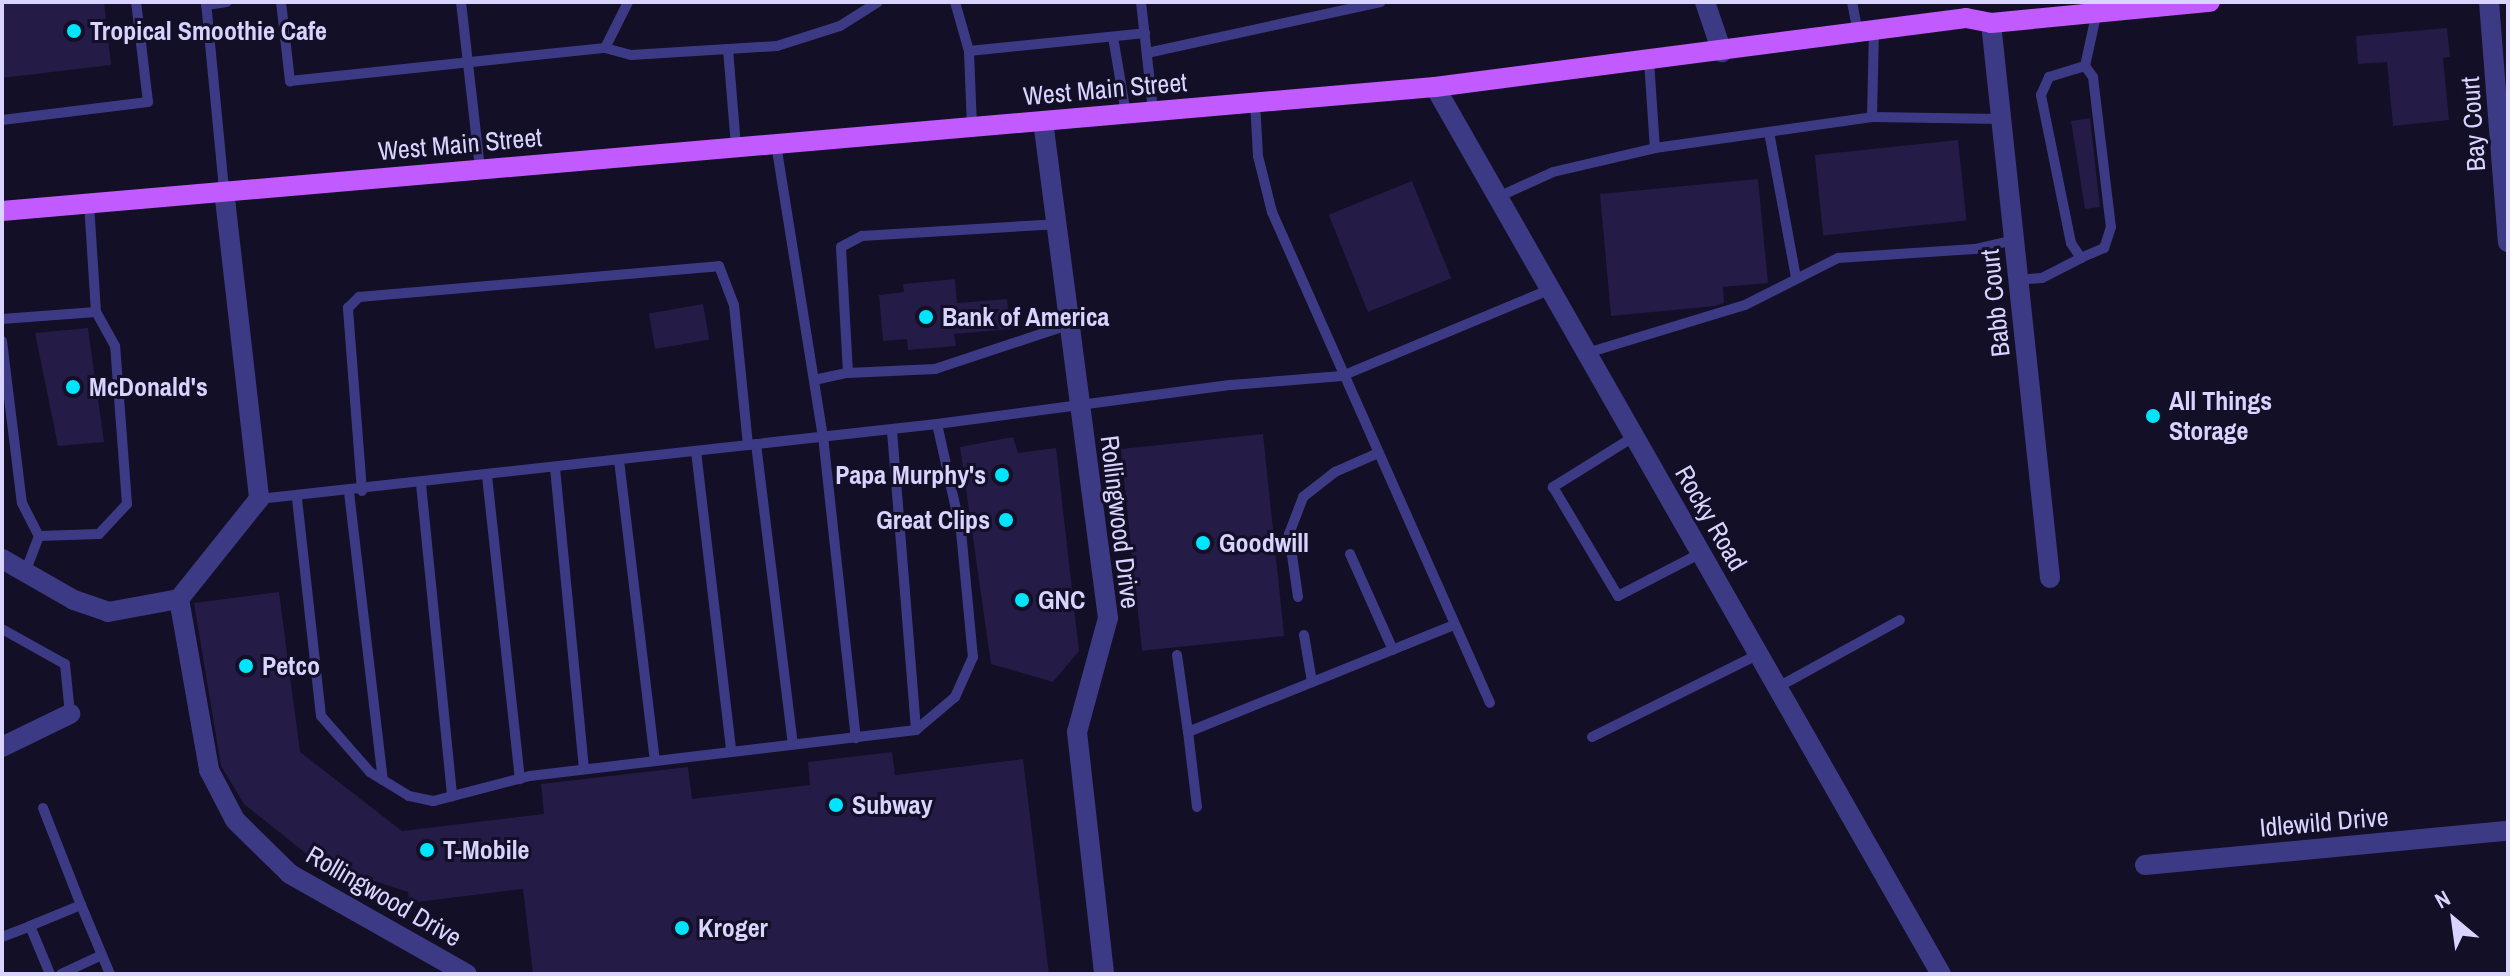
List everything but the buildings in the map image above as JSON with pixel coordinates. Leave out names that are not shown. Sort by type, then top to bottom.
[{"type":"main road","name":"West Main Street","points":[[2,211],[1435,87],[1866,32],[1965,10],[1991,23],[2037,9],[2210,2]]},
{"type":"street","points":[[1705,2],[1722,52]]},
{"type":"street","name":"Bay Court","points":[[2489,2],[2502,75],[2508,242]]},
{"type":"street","name":"Babb Court","points":[[1991,23],[2050,578]]},
{"type":"street","name":"Rocky Road","points":[[1435,87],[1941,974]]},
{"type":"street","name":"Rollingwood Drive","points":[[1043,121],[1108,618],[1077,732],[1104,974]]},
{"type":"street","points":[[2,559],[108,612],[179,599],[259,499],[224,190]]},
{"type":"street","name":"Rollingwood Drive","points":[[179,599],[209,770],[235,820],[290,874],[467,974]]},
{"type":"street","points":[[2,747],[70,714]]},
{"type":"street","name":"Idlewild Drive","points":[[2145,865],[2508,831]]},
{"type":"lane","points":[[2,120],[148,102],[136,2]]},
{"type":"lane","points":[[224,190],[206,3],[227,2]]},
{"type":"lane","points":[[281,2],[290,81],[605,48],[631,55],[777,46],[840,26],[878,2]]},
{"type":"lane","points":[[461,2],[480,169]]},
{"type":"lane","points":[[605,48],[628,2]]},
{"type":"lane","points":[[955,2],[969,51],[972,127]]},
{"type":"lane","points":[[1141,2],[1153,111]]},
{"type":"lane","points":[[1147,53],[1380,2]]},
{"type":"lane","points":[[1852,2],[1866,32],[1872,117]]},
{"type":"lane","points":[[2018,280],[2042,278],[2104,248],[2111,227],[2093,77],[2085,66],[2099,8]]},
{"type":"lane","points":[[969,51],[1145,33]]},
{"type":"lane","points":[[1113,37],[1126,114]]},
{"type":"lane","points":[[728,49],[736,147]]},
{"type":"lane","points":[[1649,61],[1655,148]]},
{"type":"lane","points":[[2081,258],[2071,243],[2041,95],[2049,77],[2085,66]]},
{"type":"lane","points":[[1255,102],[1258,156],[1272,212],[1376,454],[1490,703]]},
{"type":"lane","points":[[1498,197],[1553,172],[1655,148],[1872,117],[2001,119]]},
{"type":"lane","points":[[1769,132],[1796,277]]},
{"type":"lane","points":[[776,144],[823,436],[856,738]]},
{"type":"lane","points":[[39,536],[99,534],[127,504],[115,346],[96,312],[89,203]]},
{"type":"lane","points":[[848,373],[841,247],[862,236],[1056,224]]},
{"type":"lane","points":[[1587,353],[1745,305],[1838,258],[1975,249],[2014,240]]},
{"type":"lane","points":[[362,491],[348,308],[359,297],[719,266],[734,305],[793,744]]},
{"type":"lane","points":[[259,499],[297,499],[1342,376],[1551,289]]},
{"type":"lane","points":[[2,319],[96,312]]},
{"type":"lane","points":[[814,380],[848,373],[935,369],[1068,325]]},
{"type":"lane","points":[[2,341],[22,503],[39,536],[25,573]]},
{"type":"lane","points":[[297,499],[321,716],[383,780],[409,796],[433,801],[520,779],[584,769],[916,730],[955,697],[973,657],[961,531],[937,424]]},
{"type":"lane","points":[[892,431],[916,730]]},
{"type":"lane","points":[[1635,436],[1553,487],[1618,596],[1701,553]]},
{"type":"lane","points":[[696,451],[731,751]]},
{"type":"lane","points":[[1298,597],[1289,534],[1303,497],[1335,472],[1376,454]]},
{"type":"lane","points":[[619,460],[655,760]]},
{"type":"lane","points":[[555,468],[584,769]]},
{"type":"lane","points":[[487,476],[520,779]]},
{"type":"lane","points":[[421,484],[452,796]]},
{"type":"lane","points":[[349,492],[383,780]]},
{"type":"lane","points":[[1350,554],[1393,650]]},
{"type":"lane","points":[[1778,687],[1900,620]]},
{"type":"lane","points":[[1188,732],[1454,625]]},
{"type":"lane","points":[[2,629],[65,664],[70,714]]},
{"type":"lane","points":[[1304,635],[1312,682]]},
{"type":"lane","points":[[1592,737],[1759,654]]},
{"type":"lane","points":[[1177,655],[1197,807]]},
{"type":"lane","points":[[43,808],[110,974]]},
{"type":"lane","points":[[2,937],[81,905]]},
{"type":"lane","points":[[30,926],[50,974]]},
{"type":"lane","points":[[61,974],[102,955]]},
{"type":"place","name":"Tropical Smoothie Cafe","points":[[74,31]]},
{"type":"place","name":"Bank of America","points":[[926,317]]},
{"type":"place","name":"McDonald's","points":[[73,387]]},
{"type":"place","name":"All Things Storage","points":[[2153,416]]},
{"type":"place","name":"Papa Murphy's","points":[[1002,475]]},
{"type":"place","name":"Great Clips","points":[[1006,520]]},
{"type":"place","name":"Goodwill","points":[[1203,543]]},
{"type":"place","name":"GNC","points":[[1022,600]]},
{"type":"place","name":"Petco","points":[[246,666]]},
{"type":"place","name":"Subway","points":[[836,805]]},
{"type":"place","name":"T-Mobile","points":[[427,850]]},
{"type":"place","name":"Kroger","points":[[682,928]]}]
